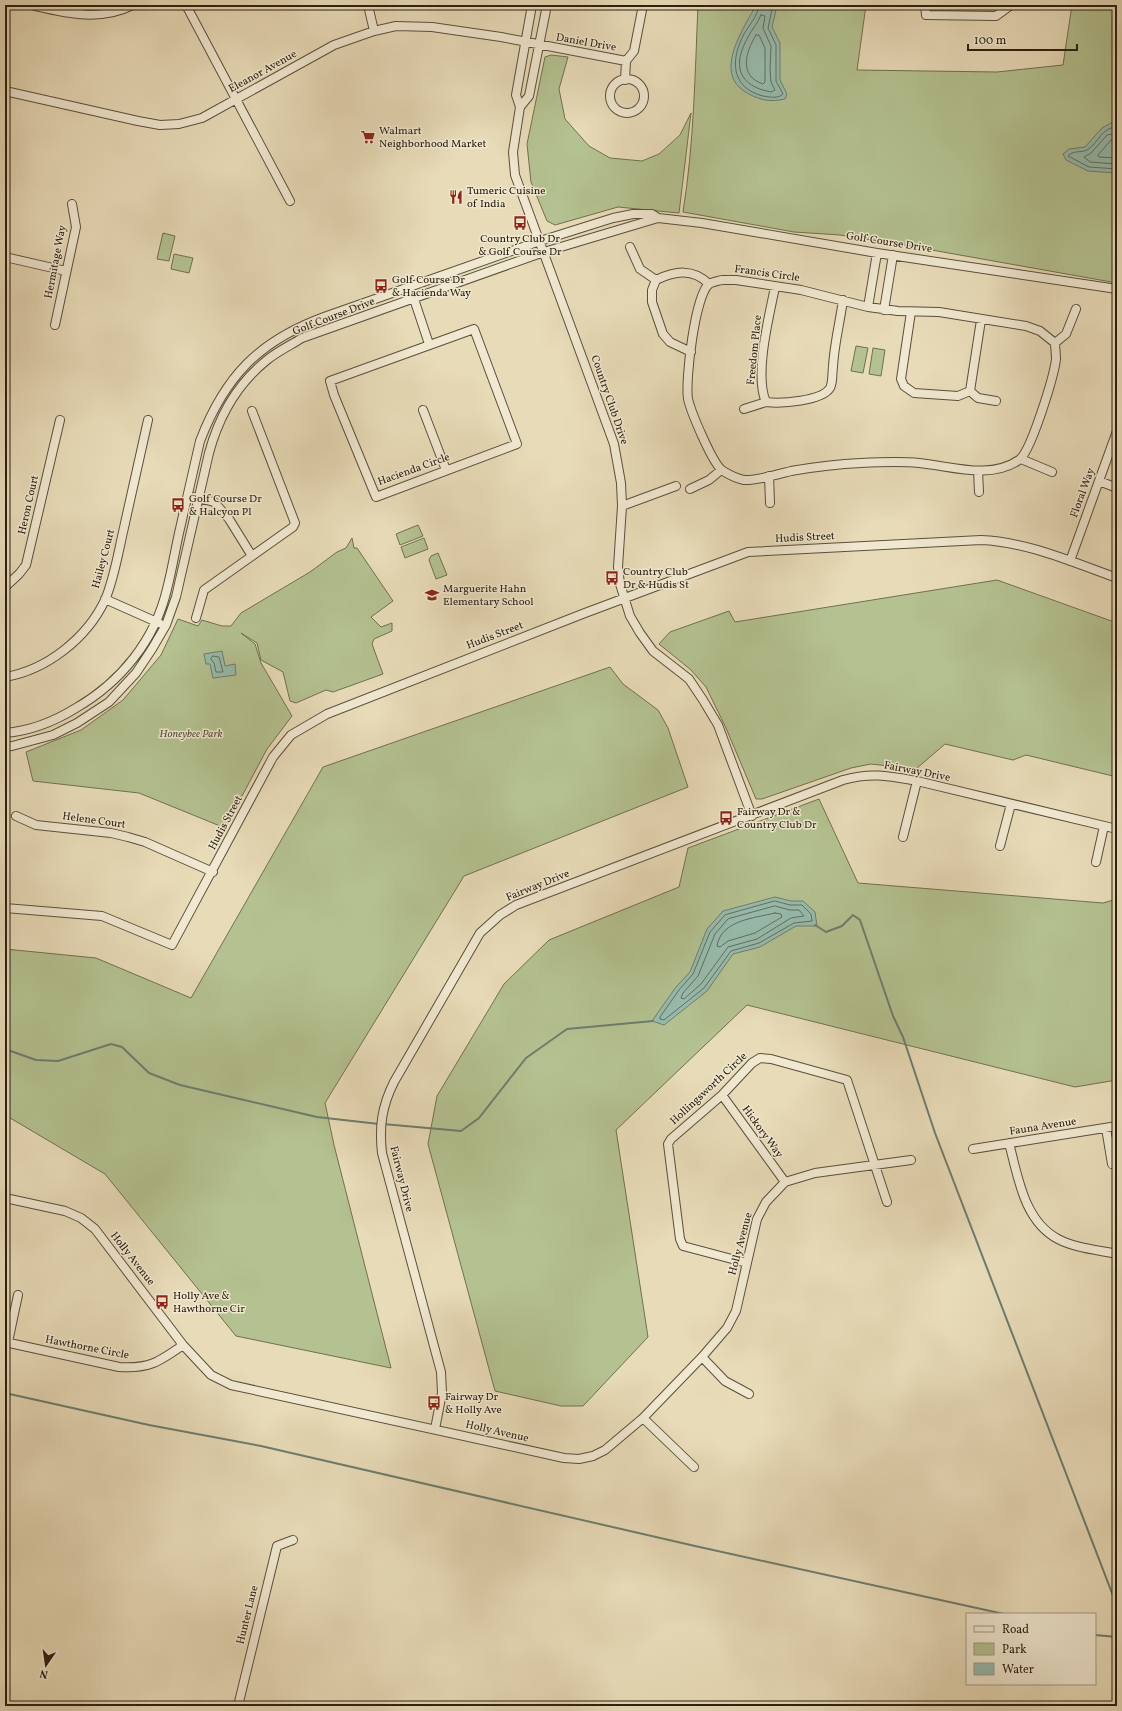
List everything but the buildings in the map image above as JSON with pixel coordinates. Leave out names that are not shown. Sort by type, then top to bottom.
[{"type":"street","points":[[31,5],[72,14],[96,15],[119,12],[133,5]]},
{"type":"street","points":[[186,5],[290,201]]},
{"type":"street","points":[[368,5],[374,31]]},
{"type":"street","name":"Country Club Drive","points":[[520,107],[530,96],[532,5]]},
{"type":"street","name":"Country Club Drive","points":[[547,5],[532,44],[516,95],[520,107],[513,152],[515,175],[614,444],[621,483],[622,506],[618,567],[620,584],[630,616],[653,651],[689,679],[718,725],[752,816]]},
{"type":"street","name":"Daniel Drive","points":[[532,44],[626,61],[634,51],[643,5]]},
{"type":"street","points":[[925,5],[926,15],[939,16],[996,16],[1011,5]]},
{"type":"street","name":"Eleanor Avenue","points":[[5,91],[138,121],[160,124],[179,124],[202,118],[334,45],[374,31],[396,26],[432,27],[501,37],[532,44]]},
{"type":"street","points":[[624,80],[626,61]]},
{"type":"street","points":[[624,80],[637,83],[644,95],[639,108],[627,113],[615,108],[610,96],[614,85],[624,80]]},
{"type":"street","name":"Hermitage Way","points":[[56,325],[76,227],[72,204]]},
{"type":"street","name":"Golf Course Drive","points":[[5,733],[41,725],[62,716],[94,698],[125,669],[137,655],[156,621],[167,590],[200,441],[216,403],[226,387],[245,365],[271,343],[306,324],[540,241],[613,218],[633,214],[652,214],[658,218]]},
{"type":"street","name":"Golf Course Drive","points":[[5,747],[53,735],[77,723],[109,702],[136,673],[166,625],[176,597],[198,497],[215,431],[224,411],[235,393],[268,359],[302,338],[544,252],[658,218],[702,223],[893,255],[1117,289]]},
{"type":"street","points":[[630,247],[640,269],[656,280]]},
{"type":"street","points":[[868,307],[877,252]]},
{"type":"street","points":[[884,310],[893,255]]},
{"type":"street","points":[[5,257],[66,271]]},
{"type":"street","points":[[691,352],[670,342],[663,334],[652,302],[652,290],[656,280],[675,273],[696,274],[709,284],[703,294],[696,317],[691,352],[687,377],[688,400],[709,451],[721,470],[744,480],[835,465],[863,463],[916,463],[978,471],[996,470],[1009,466],[1021,459],[1031,442],[1054,370],[1056,356],[1055,343],[1066,334],[1076,309]]},
{"type":"street","name":"Francis Circle","points":[[709,284],[722,280],[736,280],[801,290],[884,310],[939,312],[981,320],[1026,326],[1040,331],[1055,343]]},
{"type":"street","name":"Freedom Place","points":[[766,402],[762,392],[764,346],[775,287]]},
{"type":"street","points":[[414,299],[429,344]]},
{"type":"street","points":[[744,409],[766,402],[777,403],[816,397],[825,394],[831,387],[833,361],[843,300]]},
{"type":"street","points":[[911,312],[901,379],[904,386],[914,393],[958,396],[970,391]]},
{"type":"street","points":[[970,391],[981,320]]},
{"type":"street","name":"Hacienda Circle","points":[[474,329],[517,444],[376,497],[334,395],[330,381],[429,344],[474,329]]},
{"type":"street","points":[[970,391],[978,398],[996,401]]},
{"type":"street","points":[[423,410],[446,470]]},
{"type":"street","points":[[196,618],[204,590],[293,527],[294,523],[252,411]]},
{"type":"street","name":"Heron Court","points":[[5,587],[20,574],[26,565],[60,420]]},
{"type":"street","name":"Hailey Court","points":[[5,677],[38,666],[76,640],[92,621],[105,600],[114,572],[148,420]]},
{"type":"street","name":"Floral Way","points":[[1070,561],[1117,431]]},
{"type":"street","points":[[1021,459],[1052,472]]},
{"type":"street","points":[[690,489],[709,480],[721,470]]},
{"type":"street","points":[[978,471],[979,492]]},
{"type":"street","points":[[769,476],[770,502]]},
{"type":"street","points":[[1099,481],[1117,488]]},
{"type":"street","points":[[622,506],[676,486]]},
{"type":"street","points":[[188,495],[214,502],[229,519],[252,556]]},
{"type":"street","name":"Hudis Street","points":[[5,908],[102,916],[172,945],[213,872],[273,757],[291,735],[309,723],[327,714],[624,598],[748,552],[981,540],[1004,541],[1025,546],[1117,578]]},
{"type":"street","points":[[105,600],[166,625]]},
{"type":"street","name":"Fairway Drive","points":[[435,1429],[442,1394],[441,1372],[382,1153],[380,1134],[381,1116],[386,1099],[394,1082],[480,933],[500,915],[516,905],[843,780],[861,775],[886,776],[917,782],[1117,828]]},
{"type":"street","points":[[903,837],[917,782]]},
{"type":"street","points":[[1000,846],[1011,804]]},
{"type":"street","name":"Helene Court","points":[[16,816],[36,825],[111,833],[128,837],[145,842],[213,872]]},
{"type":"street","points":[[1096,862],[1104,826]]},
{"type":"street","name":"Hollingsworth Circle","points":[[747,1263],[691,1250],[683,1246],[680,1239],[668,1144],[671,1139],[722,1095],[752,1063],[760,1058],[771,1059],[847,1080],[875,1164]]},
{"type":"street","name":"Hickory Way","points":[[722,1095],[785,1182]]},
{"type":"street","name":"Fauna Avenue","points":[[973,1149],[1117,1126]]},
{"type":"street","points":[[1106,1128],[1112,1164]]},
{"type":"street","points":[[1010,1143],[1028,1207],[1036,1221],[1045,1231],[1058,1239],[1073,1244],[1117,1254]]},
{"type":"street","name":"Holly Avenue","points":[[5,1198],[65,1211],[86,1222],[94,1229],[184,1345],[211,1375],[231,1385],[564,1458],[578,1458],[593,1456],[605,1450],[643,1418],[702,1357],[727,1328],[736,1311],[757,1219],[766,1202],[785,1182],[815,1173],[911,1160]]},
{"type":"street","points":[[875,1164],[887,1202]]},
{"type":"street","points":[[6,1342],[18,1295]]},
{"type":"street","name":"Hawthorne Circle","points":[[6,1342],[119,1367],[138,1368],[155,1364],[184,1345]]},
{"type":"street","points":[[702,1357],[725,1381],[749,1394]]},
{"type":"street","points":[[643,1418],[694,1467]]},
{"type":"street","name":"Hunter Lane","points":[[238,1706],[277,1546],[293,1540]]},
{"type":"green space","points":[[698,5],[866,5],[857,70],[997,72],[1063,65],[1072,5],[1117,5],[1117,283],[898,244],[840,235],[794,232],[683,212],[692,135]]},
{"type":"green space","points":[[551,55],[568,57],[559,89],[565,119],[589,146],[610,158],[642,161],[659,154],[680,135],[691,113],[679,213],[618,207],[555,225],[547,221],[531,182],[527,144],[545,57]]},
{"type":"green space","points":[[163,233],[175,236],[169,261],[157,259]]},
{"type":"green space","points":[[174,254],[193,258],[189,273],[171,269]]},
{"type":"green space","points":[[856,346],[868,348],[863,373],[851,371]]},
{"type":"green space","points":[[873,348],[885,350],[881,376],[869,374]]},
{"type":"green space","points":[[418,525],[423,536],[400,545],[396,534]]},
{"type":"green space","name":"Honeybee Park","points":[[352,538],[354,548],[357,548],[393,601],[371,617],[381,627],[392,623],[392,631],[374,639],[372,644],[383,674],[333,692],[326,690],[296,703],[290,701],[283,672],[261,660],[257,643],[241,633],[255,644],[261,663],[292,716],[267,749],[225,828],[139,793],[33,781],[26,752],[81,730],[123,700],[161,655],[178,619],[198,626],[202,620],[222,626],[231,626],[241,613],[310,572],[337,552],[346,548]]},
{"type":"green space","points":[[424,538],[428,549],[405,558],[401,547]]},
{"type":"green space","points":[[438,553],[447,575],[436,579],[429,560],[431,556]]},
{"type":"green space","points":[[997,580],[1117,623],[1117,777],[1026,755],[1013,760],[945,744],[916,769],[871,764],[851,768],[762,799],[756,799],[726,728],[706,687],[691,670],[659,644],[670,632],[729,611],[735,622]]},
{"type":"green space","points":[[610,667],[623,684],[658,710],[668,728],[688,787],[464,876],[325,1103],[334,1145],[391,1368],[236,1336],[105,1174],[5,1115],[5,949],[96,958],[191,998],[323,767]]},
{"type":"green space","points":[[819,799],[858,883],[1103,903],[1117,899],[1117,1080],[1075,1087],[747,1005],[616,1130],[648,1337],[583,1406],[561,1406],[495,1391],[428,1144],[437,1096],[504,984],[549,940],[679,887],[688,848]]},
{"type":"water","points":[[756,5],[777,6],[772,27],[780,43],[780,80],[787,94],[785,99],[767,100],[749,94],[738,86],[732,76],[731,64],[733,52],[738,39]]},
{"type":"water","points":[[1111,123],[1117,124],[1117,173],[1088,171],[1066,160],[1063,154],[1069,149],[1085,147],[1102,128]]},
{"type":"water","points":[[222,651],[225,666],[235,664],[236,675],[213,678],[210,664],[206,664],[204,654]]},
{"type":"water","points":[[775,897],[791,901],[803,901],[815,912],[817,926],[796,926],[760,947],[733,954],[707,991],[664,1025],[652,1021],[676,987],[690,972],[707,929],[723,911]]},
{"type":"waterway","points":[[815,925],[826,932],[842,926],[853,915],[860,920],[893,1016],[903,1037],[935,1133],[1117,1606]]},
{"type":"waterway","points":[[383,1124],[461,1131],[479,1118],[526,1058],[567,1029],[653,1021]]},
{"type":"waterway","points":[[5,1049],[36,1060],[58,1061],[111,1044],[122,1047],[149,1073],[180,1085],[317,1117],[379,1124]]},
{"type":"waterway","points":[[5,1393],[149,1425],[261,1446],[695,1546],[999,1613]]},
{"type":"waterway","points":[[1096,1635],[1117,1637]]},
{"type":"place","name":"Walmart Neighborhood Market","points":[[368,137]]},
{"type":"place","name":"Tumeric Cuisine of India","points":[[456,197]]},
{"type":"place","name":"Country Club Dr & Golf Course Dr","points":[[520,223]]},
{"type":"place","name":"Golf Course Dr & Hacienda Way","points":[[381,286]]},
{"type":"place","name":"Golf Course Dr & Halcyon Pl","points":[[178,505]]},
{"type":"place","name":"Country Club Dr & Hudis St","points":[[612,578]]},
{"type":"place","name":"Marguerite Hahn Elementary School","points":[[432,595]]},
{"type":"place","name":"Fairway Dr & Country Club Dr","points":[[726,818]]},
{"type":"place","name":"Holly Ave & Hawthorne Cir","points":[[162,1302]]},
{"type":"place","name":"Fairway Dr & Holly Ave","points":[[434,1403]]}]
